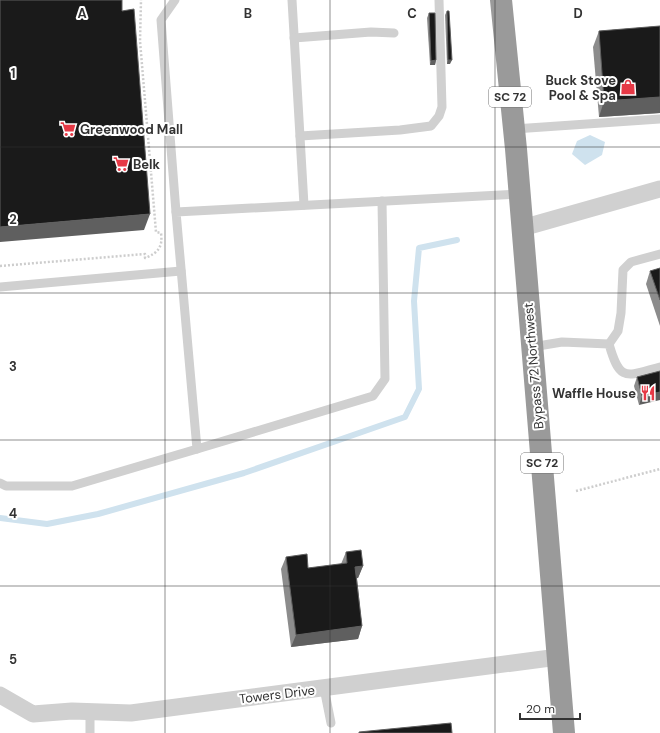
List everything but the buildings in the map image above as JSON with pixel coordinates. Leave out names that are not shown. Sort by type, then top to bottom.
[{"type":"highway","name":"Bypass 72 Northwest","points":[[501,0],[514,129],[564,733]]},
{"type":"street","points":[[522,228],[660,189]]},
{"type":"street","name":"Towers Drive","points":[[0,695],[33,714],[72,711],[131,713],[558,657]]},
{"type":"lane","points":[[175,0],[162,20],[176,212],[197,449]]},
{"type":"lane","points":[[292,0],[304,205]]},
{"type":"lane","points":[[300,136],[413,129],[431,126],[439,116],[442,107],[439,0]]},
{"type":"lane","points":[[294,38],[371,32],[394,32]]},
{"type":"lane","points":[[514,129],[660,119]]},
{"type":"lane","points":[[176,212],[519,194]]},
{"type":"lane","points":[[0,484],[6,486],[72,486],[373,396],[385,378],[382,201]]},
{"type":"lane","points":[[609,344],[618,331],[621,313],[623,270],[631,262],[660,254]]},
{"type":"lane","points":[[0,287],[181,271]]},
{"type":"lane","points":[[532,347],[562,342],[609,344]]},
{"type":"lane","points":[[609,344],[614,361],[620,371],[629,375],[660,367]]},
{"type":"lane","points":[[324,688],[331,723]]},
{"type":"lane","points":[[90,712],[90,733]]},
{"type":"path","points":[[0,266],[144,254],[145,258],[154,255],[160,249],[162,240],[161,233],[156,232],[140,49],[141,0]]},
{"type":"path","points":[[576,491],[660,469]]},
{"type":"water","points":[[590,135],[605,142],[602,155],[585,165],[572,154],[577,141]]},
{"type":"waterway","points":[[0,518],[47,524],[98,514],[244,473],[405,417],[419,389],[414,301],[419,248],[457,240]]},
{"type":"place","name":"Buck Stove Pool & Spa","points":[[628,87]]},
{"type":"place","name":"Greenwood Mall","points":[[68,129]]},
{"type":"place","name":"Belk","points":[[121,164]]},
{"type":"place","name":"Waffle House","points":[[648,393]]}]
